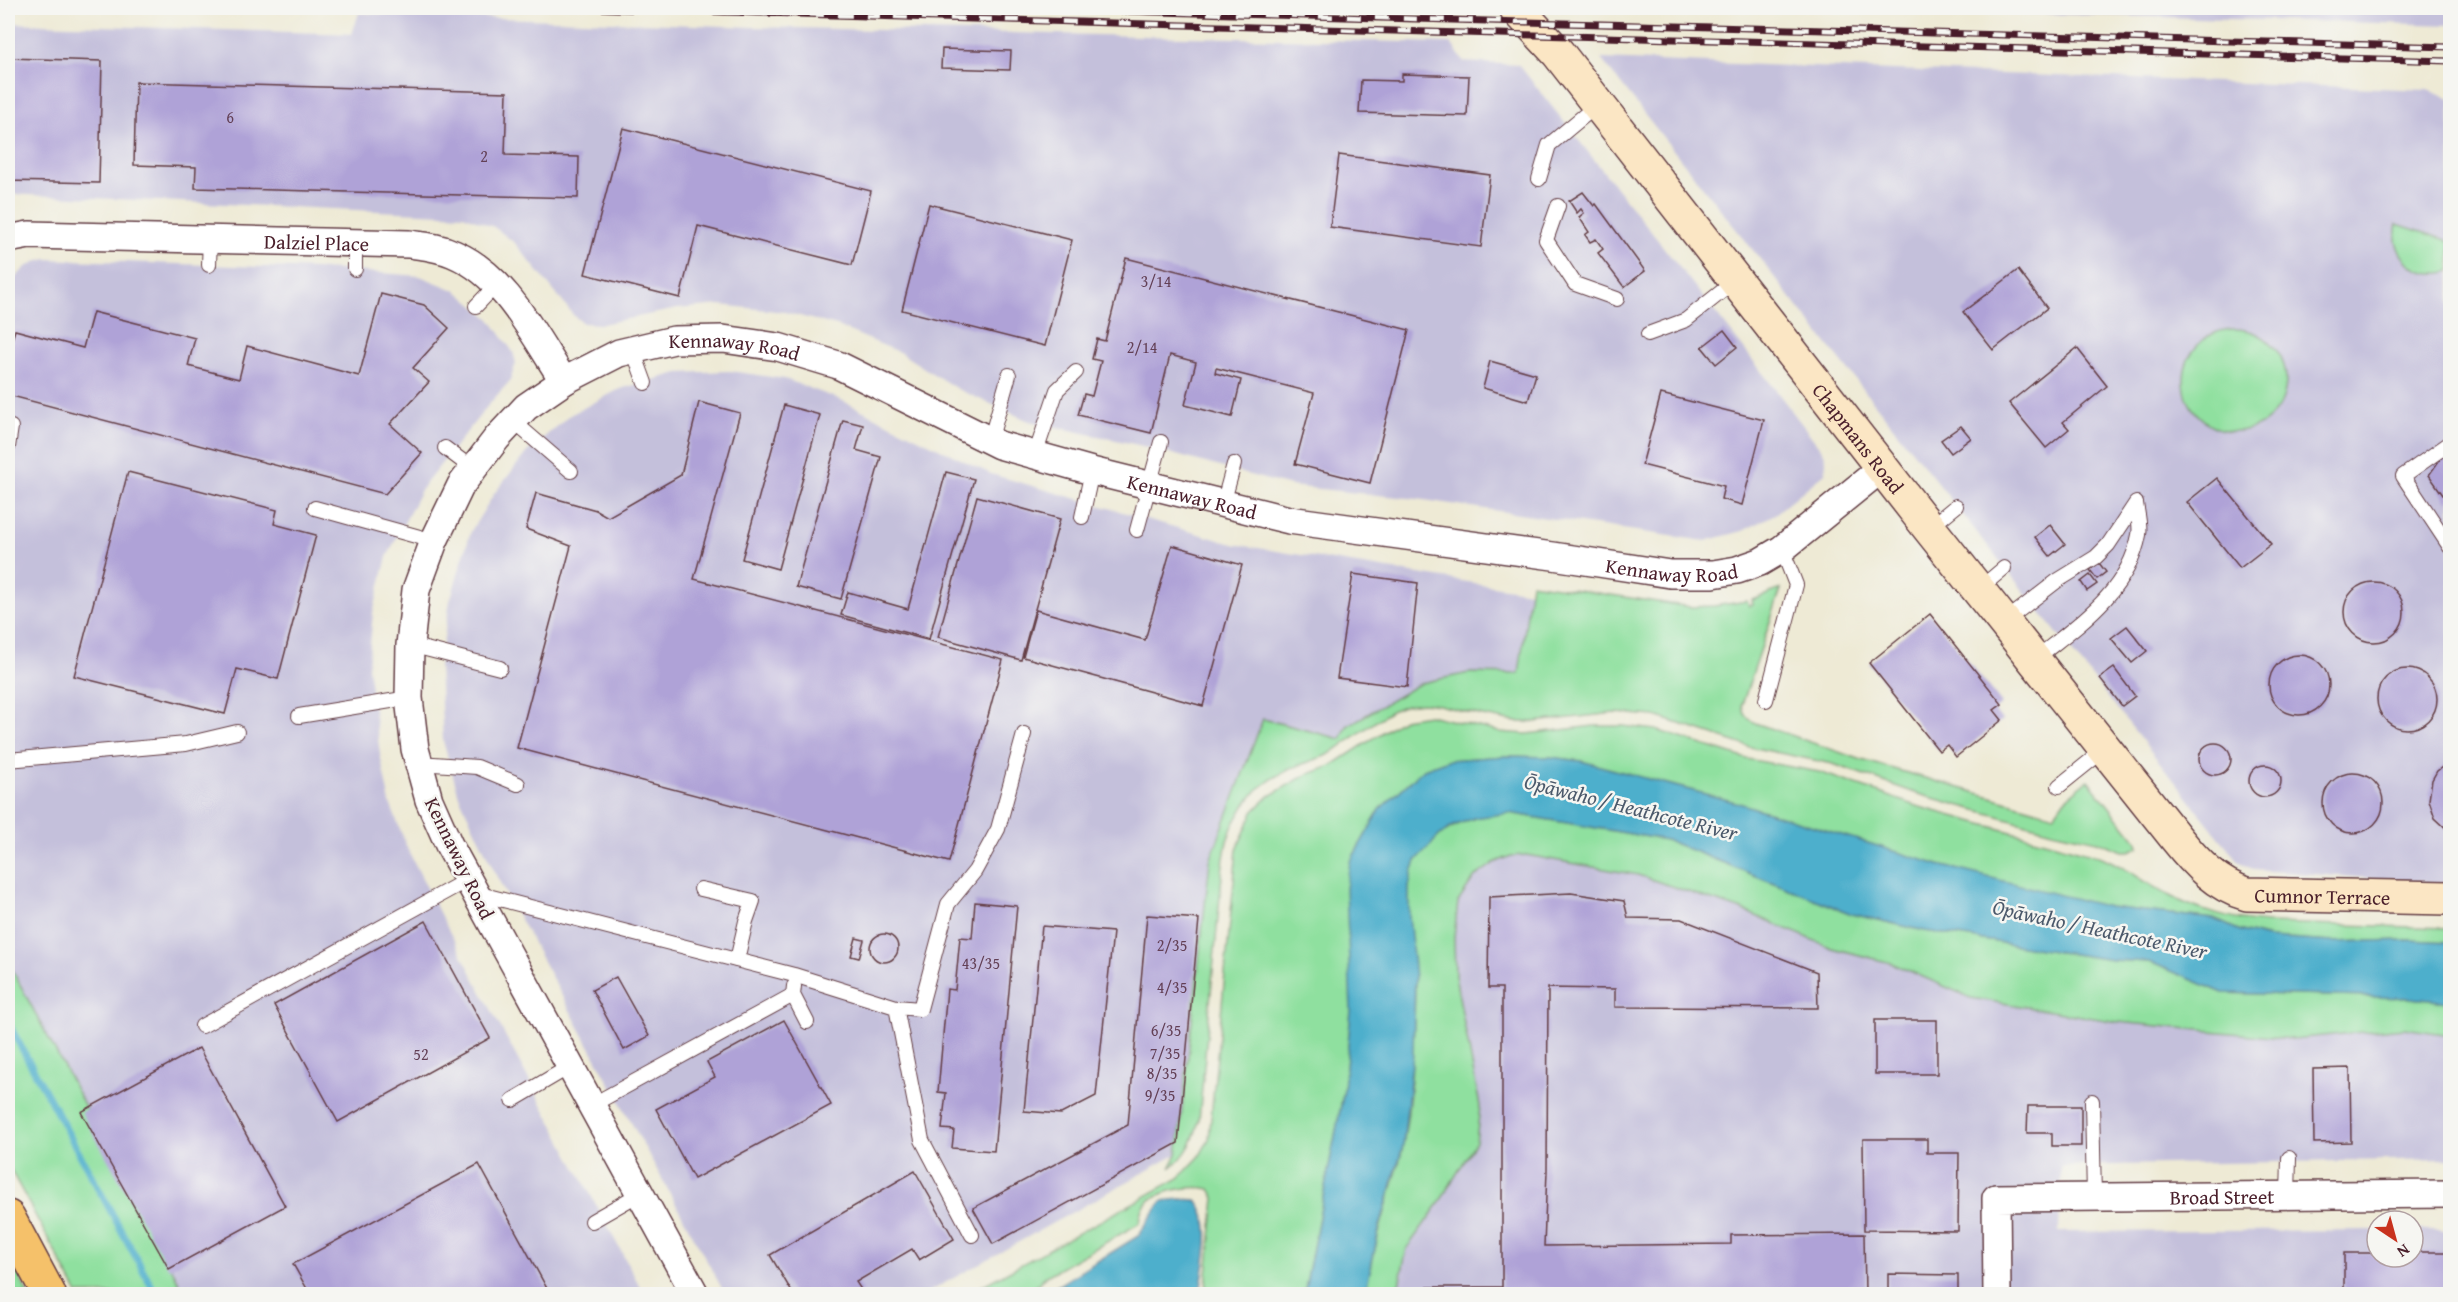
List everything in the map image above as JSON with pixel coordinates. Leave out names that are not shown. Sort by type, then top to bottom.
[{"type":"highway","points":[[8,1217],[49,1294]]},
{"type":"street","name":"Chapmans Road","points":[[1516,8],[1558,53],[1929,528],[2202,868]]},
{"type":"street","name":"Dalziel Place","points":[[8,239],[29,234],[209,252],[355,256],[409,244],[435,247],[455,254],[497,284],[518,309],[564,381]]},
{"type":"street","name":"Kennaway Road","points":[[695,1294],[470,886],[429,800],[415,749],[409,698],[410,645],[416,590],[434,541],[461,485],[526,407],[564,381],[619,353],[674,340],[713,339],[778,347],[838,365],[990,441],[1092,471],[1289,520],[1553,555],[1670,574],[1713,574],[1737,570],[1760,562],[1782,549],[1882,468]]},
{"type":"street","name":"Cumnor Terrace","points":[[2202,868],[2231,889],[2247,894],[2451,898]]},
{"type":"street","name":"Broad Street","points":[[1997,1294],[1996,1198],[2451,1194]]},
{"type":"lane","points":[[1539,179],[1549,145],[1597,105]]},
{"type":"lane","points":[[1558,206],[1546,240],[1575,284],[1617,298]]},
{"type":"lane","points":[[1648,334],[1686,320],[1735,281]]},
{"type":"lane","points":[[476,306],[497,284]]},
{"type":"lane","points":[[633,350],[645,383]]},
{"type":"lane","points":[[1035,455],[1057,390],[1076,372]]},
{"type":"lane","points":[[990,441],[1009,375]]},
{"type":"lane","points":[[513,421],[571,471]]},
{"type":"lane","points":[[8,447],[11,427]]},
{"type":"lane","points":[[1137,530],[1161,442]]},
{"type":"lane","points":[[2451,443],[2403,476],[2451,547]]},
{"type":"lane","points":[[445,448],[473,469]]},
{"type":"lane","points":[[1223,504],[1234,464]]},
{"type":"lane","points":[[1082,517],[1092,471]]},
{"type":"lane","points":[[2004,622],[2057,581],[2096,557],[2108,545],[2136,502],[2139,533],[2121,580],[2106,600],[2034,660]]},
{"type":"lane","points":[[1929,528],[1956,506]]},
{"type":"lane","points":[[315,508],[434,541]]},
{"type":"lane","points":[[1766,700],[1796,585],[1782,549]]},
{"type":"lane","points":[[1978,590],[2004,568]]},
{"type":"lane","points":[[410,645],[500,668]]},
{"type":"lane","points":[[299,716],[409,698]]},
{"type":"lane","points":[[8,760],[186,744],[237,732]]},
{"type":"lane","points":[[202,1026],[470,886],[794,975],[896,1007],[920,1009],[948,904],[975,872],[998,829],[1024,734]]},
{"type":"lane","points":[[2060,786],[2105,750]]},
{"type":"lane","points":[[419,763],[477,767],[518,784]]},
{"type":"lane","points":[[701,889],[753,901],[737,960]]},
{"type":"lane","points":[[794,975],[793,995],[807,1022]]},
{"type":"lane","points":[[590,1106],[793,995]]},
{"type":"lane","points":[[896,1007],[922,1140],[972,1235]]},
{"type":"lane","points":[[513,1100],[569,1067]]},
{"type":"lane","points":[[2092,1101],[2094,1197]]},
{"type":"lane","points":[[2288,1196],[2289,1158]]},
{"type":"lane","points":[[592,1221],[639,1194]]},
{"type":"shaded area","points":[[1968,8],[2450,8],[2450,25],[1972,12]]},
{"type":"shaded area","points":[[359,13],[752,27],[1451,43],[1464,62],[1519,65],[1824,453],[1825,473],[1775,514],[1743,531],[1705,541],[1417,499],[1290,486],[1143,446],[1029,421],[957,389],[899,352],[837,326],[785,312],[720,305],[677,309],[602,324],[583,323],[574,316],[515,243],[494,227],[463,215],[8,194],[8,23],[352,34]]},
{"type":"shaded area","points":[[1601,59],[2428,90],[2450,99],[2450,884],[2254,870],[2238,861]]},
{"type":"shaded area","points":[[47,259],[341,270],[420,276],[457,291],[490,319],[513,352],[516,363],[510,381],[422,488],[387,557],[373,613],[368,667],[380,754],[390,803],[408,850],[442,918],[644,1294],[185,1294],[8,962],[8,285],[26,267]]},
{"type":"shaded area","points":[[730,371],[785,379],[841,400],[991,474],[1233,544],[1530,592],[1519,674],[1469,673],[1421,683],[1347,726],[1341,739],[1263,719],[1210,861],[1177,1154],[925,1294],[725,1294],[498,879],[459,796],[443,741],[439,667],[450,601],[471,531],[494,494],[527,452],[570,415],[620,389],[678,373]]},
{"type":"shaded area","points":[[1526,855],[1638,875],[1742,910],[1832,948],[1891,963],[1971,998],[2118,1022],[2292,1039],[2404,1028],[2450,1035],[2450,1159],[2061,1166],[2059,1232],[2365,1230],[2365,1269],[2425,1269],[2425,1230],[2450,1230],[2450,1294],[1397,1294],[1407,1248],[1438,1205],[1460,1007],[1455,976],[1454,937],[1458,902],[1475,877],[1494,863],[1511,856]]},
{"type":"green space","points":[[2397,224],[2450,241],[2450,271],[2428,273],[2409,264],[2398,247]]},
{"type":"green space","points":[[2235,329],[2254,333],[2271,344],[2282,361],[2286,380],[2282,399],[2271,416],[2254,427],[2235,431],[2216,427],[2199,416],[2188,399],[2184,380],[2188,361],[2199,344],[2216,333]]},
{"type":"green space","points":[[1531,583],[1691,607],[1747,601],[1749,606],[1753,605],[1752,600],[1781,589],[1742,705],[1744,713],[1752,721],[1862,760],[2054,815],[2065,799],[2088,780],[2137,841],[2138,847],[2122,851],[2097,841],[1918,794],[1833,764],[1750,747],[1655,716],[1615,713],[1515,722],[1439,705],[1423,703],[1406,705],[1391,711],[1328,755],[1292,768],[1272,779],[1257,790],[1233,825],[1227,841],[1223,864],[1199,1120],[1189,1147],[1170,1168],[1177,1154],[1210,861],[1263,719],[1341,739],[1347,726],[1421,683],[1469,673],[1519,674]]},
{"type":"green space","points":[[1429,715],[1499,732],[1527,734],[1594,726],[1623,726],[1656,730],[1747,759],[1819,772],[1920,807],[2099,856],[2122,867],[2171,897],[2226,917],[2268,923],[2450,928],[2450,942],[2407,940],[2333,942],[2270,938],[2238,930],[2214,919],[2109,907],[1939,865],[1735,802],[1581,761],[1550,757],[1506,756],[1448,760],[1424,769],[1381,808],[1350,862],[1351,1011],[1344,1090],[1304,1294],[1205,1294],[1215,1198],[1210,1189],[1194,1188],[1167,1192],[1151,1199],[1143,1209],[1140,1223],[1043,1278],[1029,1294],[967,1294],[1179,1178],[1199,1157],[1209,1139],[1237,849],[1253,812],[1269,796],[1306,775],[1331,766],[1403,719]]},
{"type":"green space","points":[[1509,813],[1666,840],[1852,914],[1925,931],[2112,960],[2150,962],[2223,993],[2410,998],[2450,1002],[2450,1035],[2404,1028],[2292,1039],[2118,1022],[1971,998],[1891,963],[1832,948],[1742,910],[1638,875],[1526,855],[1511,856],[1494,863],[1475,877],[1458,902],[1454,937],[1455,976],[1480,1106],[1476,1142],[1438,1205],[1407,1248],[1397,1294],[1365,1294],[1406,1127],[1412,1070],[1415,995],[1408,907],[1411,874],[1424,850],[1445,832],[1469,820]]},
{"type":"green space","points":[[8,962],[185,1294],[78,1294],[8,1165]]},
{"type":"green space","points":[[8,1254],[28,1294],[8,1294]]},
{"type":"water","name":"Ōpāwaho / Heathcote River","points":[[1506,756],[1550,757],[1581,761],[1735,802],[1939,865],[2109,907],[2214,919],[2238,930],[2268,938],[2333,942],[2407,940],[2450,942],[2450,1002],[2410,998],[2223,993],[2150,962],[2112,960],[1925,931],[1852,914],[1666,840],[1509,813],[1474,818],[1451,827],[1439,836],[1416,861],[1412,872],[1409,887],[1409,915],[1415,978],[1413,1054],[1403,1146],[1379,1230],[1365,1294],[1304,1294],[1344,1090],[1351,1011],[1346,888],[1350,862],[1381,808],[1424,769],[1448,760]]},
{"type":"water","points":[[1196,1200],[1206,1221],[1207,1245],[1200,1294],[1053,1294],[1054,1288],[1138,1236],[1162,1201]]},
{"type":"building","points":[[942,49],[1011,51],[1010,70],[941,68]]},
{"type":"building","points":[[8,58],[102,61],[99,183],[8,181]]},
{"type":"building","points":[[1402,74],[1469,76],[1467,116],[1359,113],[1361,80],[1402,81]]},
{"type":"building","points":[[136,82],[507,92],[505,155],[579,157],[578,198],[195,188],[196,167],[134,165]]},
{"type":"building","points":[[623,128],[871,191],[852,265],[698,226],[680,298],[585,274]]},
{"type":"building","points":[[1339,155],[1490,175],[1481,247],[1330,227]]},
{"type":"building","points":[[1583,192],[1594,206],[1596,204],[1645,271],[1624,287],[1598,253],[1603,249],[1596,239],[1590,242],[1585,235],[1589,232],[1579,217],[1584,213],[1581,209],[1577,213],[1569,201]]},
{"type":"building","points":[[929,204],[1072,240],[1045,346],[902,310]]},
{"type":"building","points":[[1126,258],[1409,330],[1370,483],[1295,464],[1314,393],[1216,368],[1215,373],[1241,380],[1232,417],[1185,405],[1196,362],[1170,355],[1151,433],[1078,415],[1084,394],[1092,396],[1101,361],[1092,359],[1097,339],[1105,341]]},
{"type":"building","points":[[2018,270],[2047,308],[1993,350],[1963,312]]},
{"type":"building","points":[[381,294],[424,305],[449,328],[413,368],[429,382],[390,424],[422,453],[385,494],[8,395],[8,342],[11,343],[15,330],[83,348],[93,312],[195,338],[188,366],[239,379],[247,346],[359,376]]},
{"type":"building","points":[[1724,330],[1737,347],[1716,364],[1702,347]]},
{"type":"building","points":[[2077,348],[2107,386],[2063,422],[2069,429],[2046,448],[2009,403]]},
{"type":"building","points":[[1490,361],[1536,374],[1528,401],[1483,388]]},
{"type":"building","points":[[1661,394],[1764,420],[1742,505],[1721,499],[1724,486],[1642,465]]},
{"type":"building","points":[[699,402],[740,413],[694,579],[1003,660],[949,862],[517,748],[571,546],[526,529],[536,493],[596,510],[608,517],[681,475]]},
{"type":"building","points":[[784,405],[820,415],[778,569],[742,559]]},
{"type":"building","points":[[843,420],[863,425],[856,450],[881,457],[841,599],[796,587]]},
{"type":"building","points":[[1961,426],[1971,438],[1951,453],[1941,440]]},
{"type":"building","points":[[2450,451],[2450,505],[2429,475],[2441,458]]},
{"type":"building","points":[[128,472],[277,510],[274,524],[316,535],[278,679],[237,669],[225,714],[74,676]]},
{"type":"building","points":[[946,472],[974,479],[929,639],[841,615],[848,592],[908,609]]},
{"type":"building","points":[[2217,478],[2271,544],[2240,568],[2187,502]]},
{"type":"building","points":[[977,496],[1060,519],[1021,660],[938,637]]},
{"type":"building","points":[[2050,525],[2065,544],[2050,556],[2035,537]]},
{"type":"building","points":[[1172,545],[1242,565],[1203,706],[1023,657],[1036,610],[1145,640]]},
{"type":"building","points":[[2099,563],[2106,572],[2097,579],[2090,570]]},
{"type":"building","points":[[1353,574],[1418,583],[1407,687],[1337,678]]},
{"type":"building","points":[[2090,575],[2097,584],[2087,591],[2081,582]]},
{"type":"building","points":[[2374,582],[2395,591],[2404,612],[2395,633],[2374,642],[2353,633],[2344,612],[2353,591]]},
{"type":"building","points":[[1930,614],[2002,704],[1994,710],[2002,720],[1956,757],[1947,745],[1939,751],[1869,663]]},
{"type":"building","points":[[2127,626],[2147,651],[2132,663],[2111,638]]},
{"type":"building","points":[[2299,655],[2320,664],[2329,685],[2320,706],[2299,715],[2278,706],[2269,685],[2278,664]]},
{"type":"building","points":[[2114,668],[2135,696],[2122,706],[2100,678]]},
{"type":"building","points":[[2407,669],[2428,678],[2437,699],[2428,720],[2407,729],[2386,720],[2377,699],[2386,678]]},
{"type":"building","points":[[2215,743],[2226,748],[2231,759],[2226,770],[2215,775],[2204,770],[2199,759],[2204,748]]},
{"type":"building","points":[[2450,761],[2450,832],[2435,818],[2429,800],[2432,780],[2437,771]]},
{"type":"building","points":[[2265,765],[2276,770],[2281,781],[2276,792],[2265,797],[2254,792],[2249,781],[2254,770]]},
{"type":"building","points":[[2353,773],[2374,782],[2383,803],[2374,824],[2353,833],[2332,824],[2323,803],[2332,782]]},
{"type":"building","points":[[1571,893],[1624,901],[1628,918],[1681,919],[1817,972],[1818,1008],[1615,1007],[1615,989],[1548,988],[1547,1171],[1544,1246],[1731,1244],[1731,1235],[1864,1234],[1865,1294],[1427,1294],[1427,1287],[1502,1287],[1502,988],[1488,988],[1489,897]]},
{"type":"building","points":[[975,902],[1017,906],[994,1151],[952,1148],[954,1130],[942,1129],[946,1093],[938,1092],[947,989],[955,990],[960,937],[972,938]]},
{"type":"building","points":[[1147,915],[1199,919],[1178,1143],[993,1244],[973,1208],[1128,1125]]},
{"type":"building","points":[[426,921],[490,1038],[338,1122],[274,1005]]},
{"type":"building","points":[[1042,926],[1113,932],[1096,1096],[1061,1114],[1024,1111]]},
{"type":"building","points":[[884,934],[894,938],[898,948],[894,958],[884,962],[874,958],[870,948],[874,938]]},
{"type":"building","points":[[856,938],[864,940],[859,958],[851,956]]},
{"type":"building","points":[[616,977],[649,1036],[624,1050],[592,990]]},
{"type":"building","points":[[784,1020],[831,1105],[694,1179],[656,1109],[715,1077],[707,1062]]},
{"type":"building","points":[[1875,1020],[1937,1020],[1937,1074],[1875,1074]]},
{"type":"building","points":[[199,1048],[285,1206],[169,1269],[81,1112]]},
{"type":"building","points":[[2350,1068],[2351,1142],[2314,1143],[2313,1069]]},
{"type":"building","points":[[2028,1106],[2081,1106],[2081,1146],[2052,1146],[2052,1133],[2027,1133]]},
{"type":"building","points":[[1863,1139],[1927,1139],[1927,1153],[1959,1153],[1958,1231],[1864,1230]]},
{"type":"building","points":[[479,1164],[550,1294],[310,1294],[293,1264]]},
{"type":"building","points":[[915,1171],[954,1239],[919,1260],[912,1249],[856,1282],[862,1291],[857,1294],[793,1294],[770,1255]]},
{"type":"building","points":[[2425,1252],[2450,1252],[2450,1294],[2344,1294],[2344,1253],[2365,1253],[2365,1269],[2425,1269]]},
{"type":"building","points":[[1888,1274],[1958,1275],[1958,1294],[1888,1294]]},
{"type":"waterway","points":[[8,1023],[156,1294]]},
{"type":"railway","points":[[586,8],[2450,61]]},
{"type":"railway","points":[[1011,8],[2450,47]]}]
